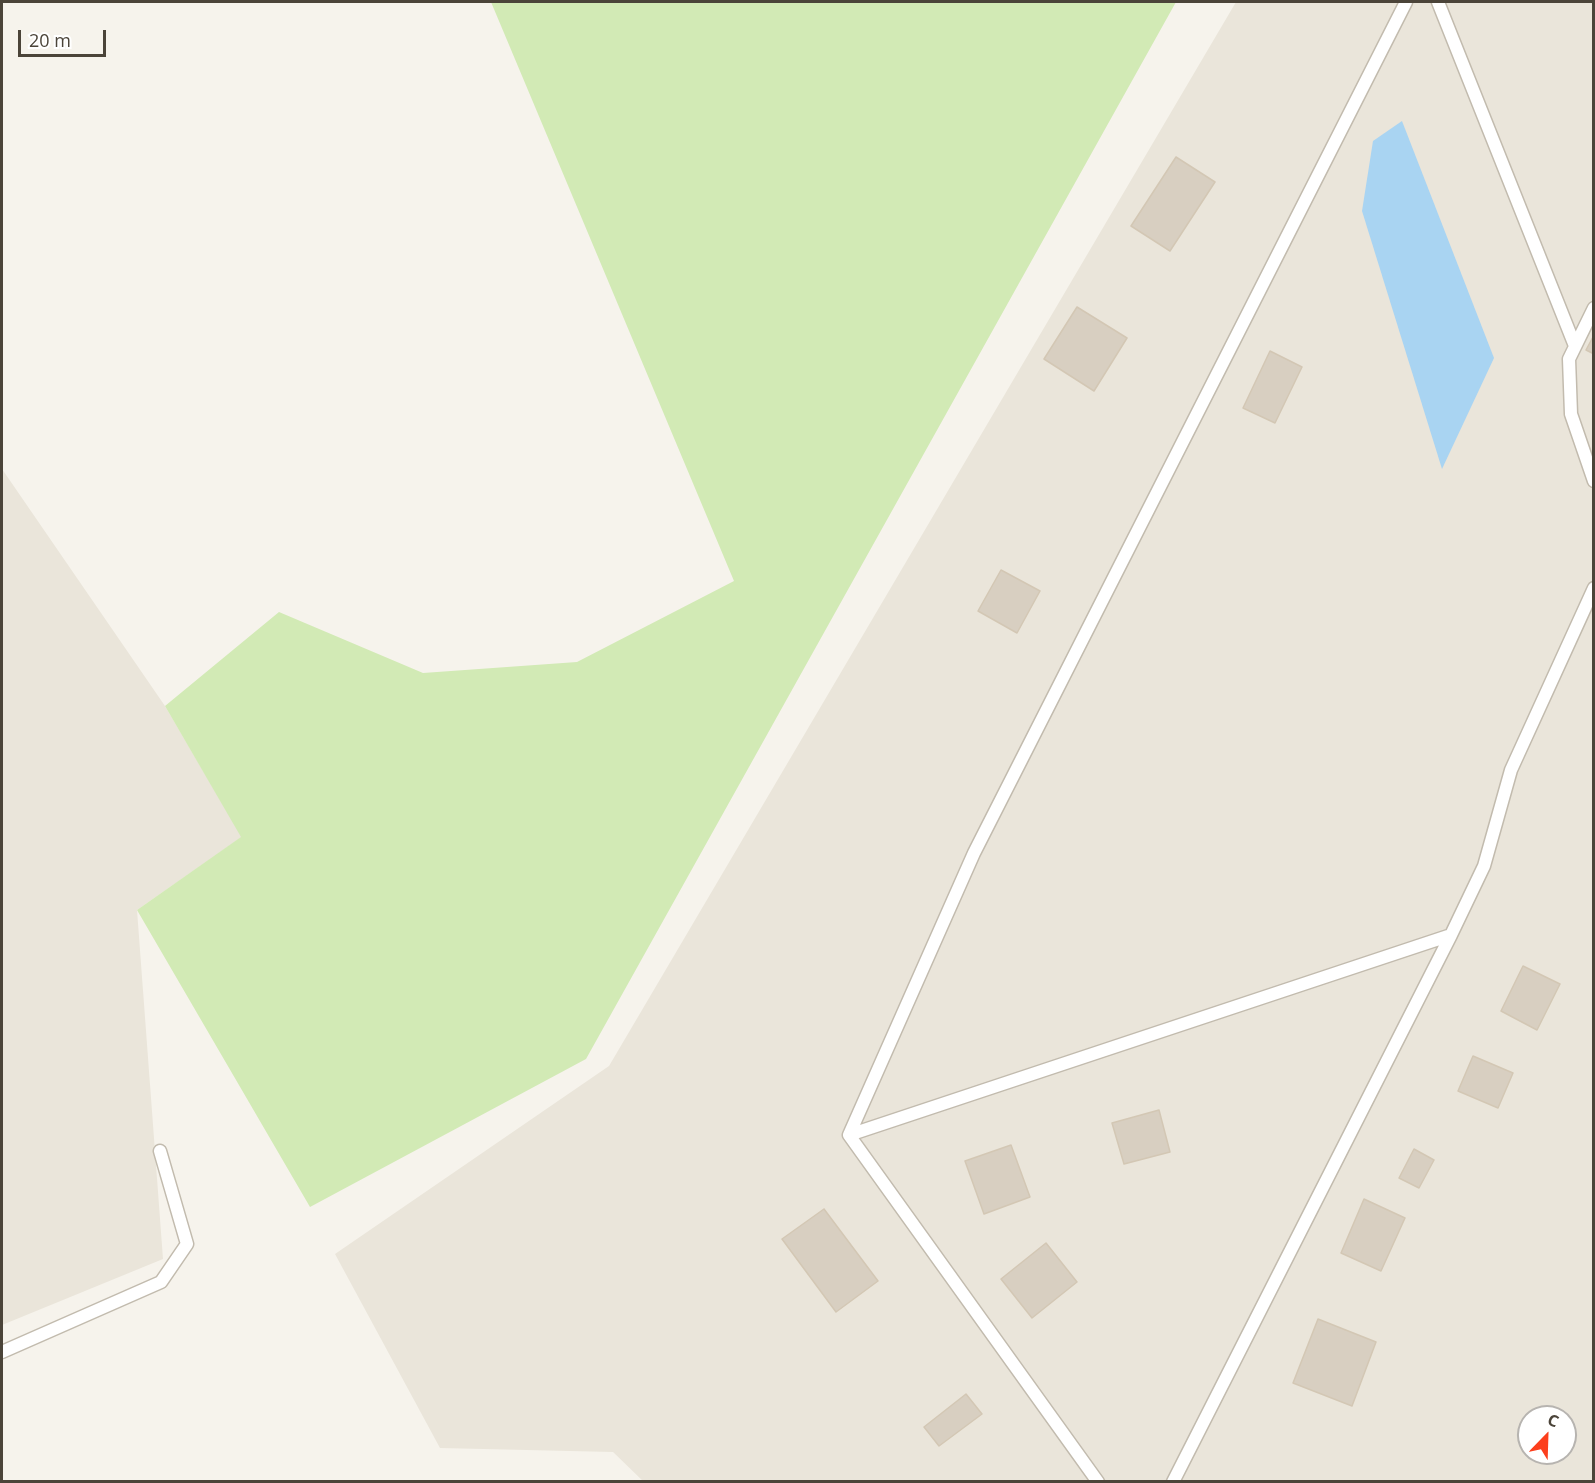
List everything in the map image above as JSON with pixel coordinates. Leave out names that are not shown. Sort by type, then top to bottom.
[{"type":"lane","points":[[849,1135],[974,853],[1406,2]]},
{"type":"lane","points":[[1438,2],[1575,346]]},
{"type":"lane","points":[[1593,308],[1569,359],[1571,414],[1593,481]]},
{"type":"lane","points":[[1173,1482],[1484,866],[1511,770],[1593,588]]},
{"type":"lane","points":[[849,1135],[1451,935]]},
{"type":"lane","points":[[849,1135],[1098,1482]]},
{"type":"lane","points":[[2,1352],[161,1282],[187,1244],[160,1151]]},
{"type":"shaded area","points":[[1236,2],[1593,2],[1593,1481],[644,1482],[613,1452],[440,1448],[335,1254],[609,1066]]},
{"type":"shaded area","points":[[2,469],[165,706],[242,837],[137,910],[163,1259],[2,1325]]},
{"type":"green space","points":[[491,2],[1176,2],[586,1059],[310,1207],[137,910],[241,837],[165,706],[279,612],[423,673],[577,662],[734,581]]},
{"type":"water","points":[[1402,121],[1494,358],[1442,469],[1362,211],[1373,141]]},
{"type":"building","points":[[1176,157],[1215,182],[1170,251],[1131,226]]},
{"type":"building","points":[[1077,307],[1127,338],[1094,391],[1044,359]]},
{"type":"building","points":[[1594,335],[1594,354],[1586,350]]},
{"type":"building","points":[[1270,351],[1302,367],[1275,423],[1243,408]]},
{"type":"building","points":[[1001,570],[1040,591],[1017,633],[978,611]]},
{"type":"building","points":[[1523,966],[1560,984],[1537,1030],[1501,1011]]},
{"type":"building","points":[[1473,1056],[1513,1073],[1498,1108],[1458,1091]]},
{"type":"building","points":[[1159,1110],[1170,1152],[1124,1164],[1112,1123]]},
{"type":"building","points":[[1011,1145],[1030,1197],[984,1214],[965,1161]]},
{"type":"building","points":[[1414,1149],[1434,1160],[1419,1188],[1399,1178]]},
{"type":"building","points":[[1364,1199],[1405,1218],[1381,1271],[1341,1253]]},
{"type":"building","points":[[824,1209],[878,1281],[836,1312],[782,1239]]},
{"type":"building","points":[[1046,1243],[1077,1282],[1032,1318],[1001,1279]]},
{"type":"building","points":[[1318,1319],[1376,1342],[1352,1406],[1293,1383]]},
{"type":"building","points":[[966,1394],[982,1414],[939,1446],[924,1427]]}]
